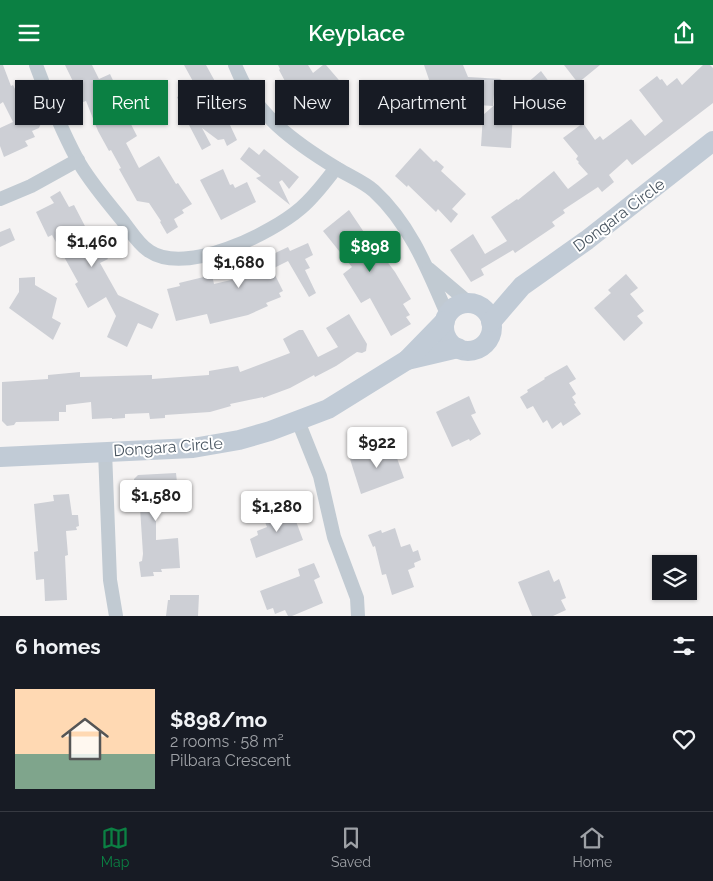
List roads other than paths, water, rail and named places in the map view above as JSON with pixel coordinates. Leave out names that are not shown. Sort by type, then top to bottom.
[{"type":"street","points":[[36,65],[56,115],[78,160],[102,195],[147,251],[158,257],[171,260],[214,253],[258,236],[300,208],[318,191],[336,168]]},
{"type":"street","points":[[235,65],[251,97],[270,120],[291,138],[372,189],[395,212],[427,267],[446,318],[445,332],[448,340],[458,348],[471,351],[485,344],[490,336],[490,316],[483,308],[472,303],[427,267]]},
{"type":"street","name":"Dongara Circle","points":[[491,322],[522,287],[587,240],[713,141]]},
{"type":"street","points":[[0,199],[31,186],[78,160]]},
{"type":"street","name":"Dongara Circle","points":[[472,303],[522,287]]},
{"type":"street","points":[[446,318],[455,306],[472,303]]},
{"type":"street","name":"Dongara Circle","points":[[0,457],[193,448],[239,440],[328,409],[407,360],[446,318]]},
{"type":"street","name":"Dongara Circle","points":[[407,360],[458,348]]},
{"type":"street","points":[[298,421],[320,476],[334,537],[357,598],[358,616]]},
{"type":"street","points":[[105,451],[110,580],[116,616]]}]
